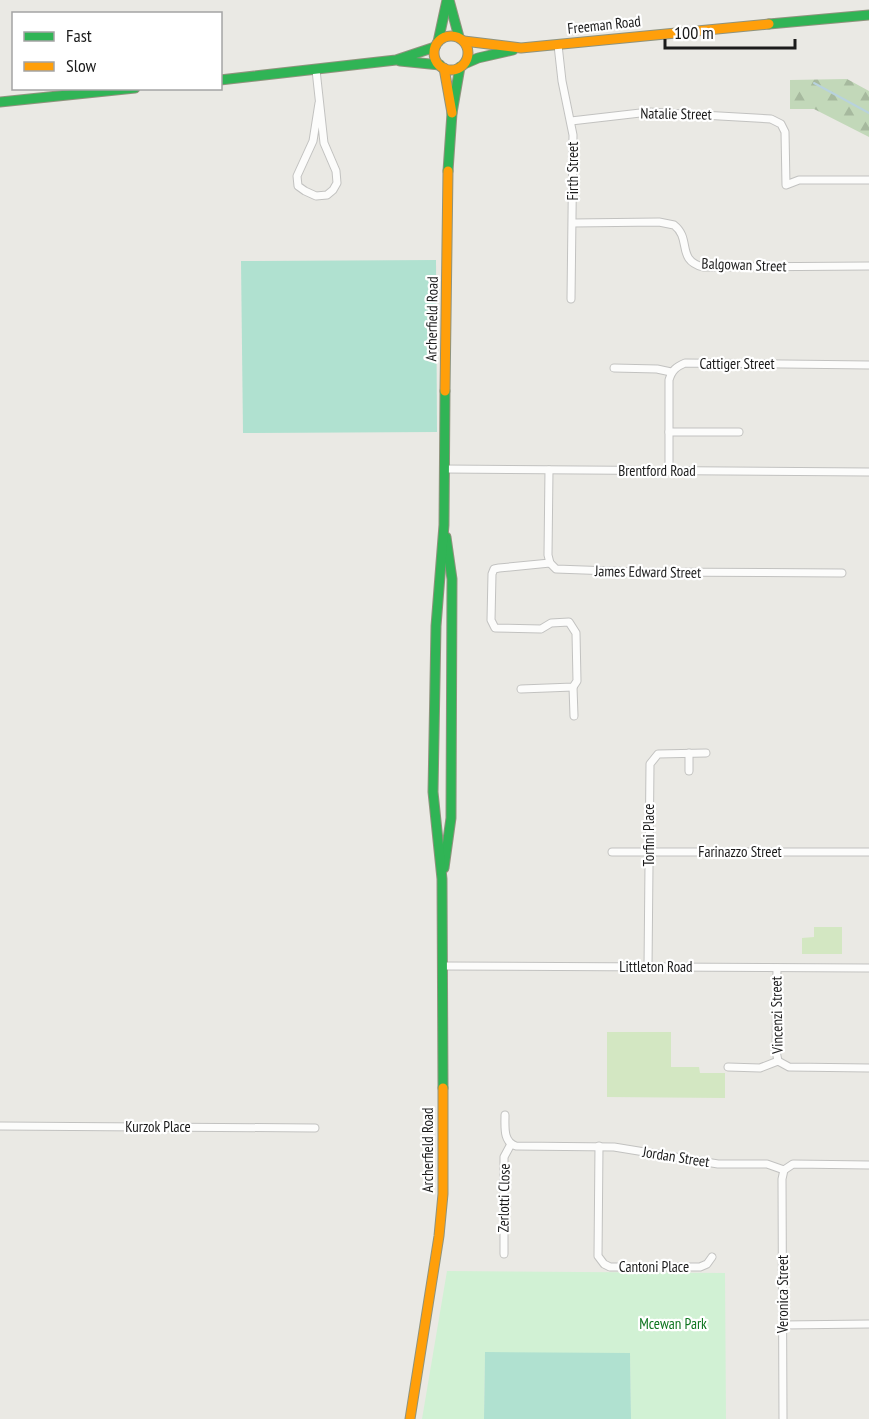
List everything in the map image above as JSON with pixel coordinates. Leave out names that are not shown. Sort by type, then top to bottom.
[{"type":"main road","points":[[396,60],[449,70],[462,66],[467,60],[468,50],[461,39],[448,0]]},
{"type":"main road","points":[[442,67],[435,57],[436,44],[448,0]]},
{"type":"main road","name":"Freeman Road","points":[[462,66],[478,58],[521,48],[869,15]]},
{"type":"main road","points":[[222,80],[396,60],[436,44],[447,36],[461,39]]},
{"type":"main road","name":"Freeman Road","points":[[461,39],[478,44],[521,48]]},
{"type":"main road","name":"Archerfield Road","points":[[410,1419],[442,1216],[442,879],[433,792],[436,626],[444,525],[447,184],[452,113],[462,66]]},
{"type":"main road","name":"Archerfield Road","points":[[442,67],[452,113]]},
{"type":"main road","points":[[0,102],[116,90]]},
{"type":"main road","name":"Archerfield Road","points":[[442,879],[450,835],[451,807],[452,579],[444,525]]},
{"type":"street","name":"Firth Street","points":[[558,45],[562,81],[573,135],[571,299]]},
{"type":"street","points":[[316,70],[324,143],[336,171],[337,183],[327,195],[316,196],[305,192],[298,186],[297,176],[313,141],[319,104]]},
{"type":"street","name":"Natalie Street","points":[[571,121],[649,112],[771,119],[781,123],[785,132],[786,185],[799,180],[869,180]]},
{"type":"street","name":"Balgowan Street","points":[[573,223],[659,222],[674,225],[682,235],[686,256],[696,265],[704,267],[869,266]]},
{"type":"street","name":"Cattiger Street","points":[[671,372],[685,363],[869,365]]},
{"type":"street","points":[[614,369],[657,369],[671,372],[669,380],[669,472]]},
{"type":"street","points":[[669,432],[739,432]]},
{"type":"street","name":"Brentford Road","points":[[444,470],[869,472]]},
{"type":"street","points":[[549,470],[548,555],[550,563],[494,569],[491,620],[495,628],[501,630],[541,629],[552,623],[569,622],[574,627],[577,681],[573,687],[574,716]]},
{"type":"street","name":"James Edward Street","points":[[550,563],[556,569],[564,571],[842,573]]},
{"type":"street","points":[[521,689],[573,687]]},
{"type":"street","points":[[688,753],[689,771]]},
{"type":"street","name":"Torfini Place","points":[[648,967],[649,768],[652,759],[658,754],[706,753]]},
{"type":"street","name":"Farinazzo Street","points":[[612,852],[869,852]]},
{"type":"street","name":"Littleton Road","points":[[443,966],[869,968]]},
{"type":"street","name":"Vincenzi Street","points":[[777,968],[776,1051],[778,1061]]},
{"type":"street","points":[[728,1067],[760,1068],[778,1061],[789,1067],[869,1068]]},
{"type":"street","points":[[505,1115],[505,1134],[511,1144]]},
{"type":"street","name":"Kurzok Place","points":[[0,1126],[315,1128]]},
{"type":"street","name":"Jordan Street","points":[[511,1144],[599,1146],[718,1164],[767,1164],[784,1170],[793,1164],[869,1165]]},
{"type":"street","name":"Zerlotti Close","points":[[504,1254],[504,1157],[511,1144]]},
{"type":"street","name":"Cantoni Place","points":[[599,1146],[598,1256],[604,1264],[610,1267],[699,1267],[707,1264],[712,1257]]},
{"type":"street","name":"Veronica Street","points":[[783,1419],[782,1179],[784,1170]]},
{"type":"street","points":[[783,1325],[869,1324]]},
{"type":"green space","points":[[847,79],[869,91],[869,137],[814,109],[790,109],[790,80]]},
{"type":"green space","points":[[436,260],[437,432],[243,433],[241,261]]},
{"type":"green space","points":[[814,927],[842,927],[842,954],[802,954],[802,938],[814,937]]},
{"type":"green space","points":[[607,1032],[671,1032],[671,1067],[699,1067],[700,1073],[725,1073],[725,1098],[607,1097]]},
{"type":"green space","name":"Mcewan Park","points":[[447,1271],[725,1273],[726,1419],[631,1419],[630,1353],[485,1353],[484,1419],[422,1419]]},
{"type":"green space","points":[[485,1352],[630,1353],[631,1419],[484,1419]]},
{"type":"waterway","points":[[814,83],[869,113]]},
{"type":"traffic: fast","points":[[438,42],[447,0]]},
{"type":"traffic: fast","points":[[449,0],[459,37]]},
{"type":"traffic: fast","points":[[769,24],[869,15]]},
{"type":"traffic: fast","points":[[222,80],[396,60],[435,47]]},
{"type":"traffic: fast","points":[[464,64],[478,58],[513,50]]},
{"type":"traffic: fast","points":[[400,61],[440,65]]},
{"type":"traffic: fast","points":[[448,171],[452,113],[460,67]]},
{"type":"traffic: fast","points":[[0,102],[116,90]]},
{"type":"traffic: fast","points":[[443,1088],[442,879],[433,792],[436,626],[444,525],[445,391]]},
{"type":"traffic: fast","points":[[444,868],[451,818],[452,579],[446,537]]},
{"type":"traffic: slow","points":[[464,41],[521,48],[769,24]]},
{"type":"traffic: slow","points":[[451,36],[463,41],[468,53],[463,65],[451,70],[439,65],[434,53],[439,41],[451,36]]},
{"type":"traffic: slow","points":[[444,68],[452,113]]},
{"type":"traffic: slow","points":[[445,391],[448,171]]},
{"type":"traffic: slow","points":[[410,1419],[439,1236],[443,1194],[443,1088]]}]
